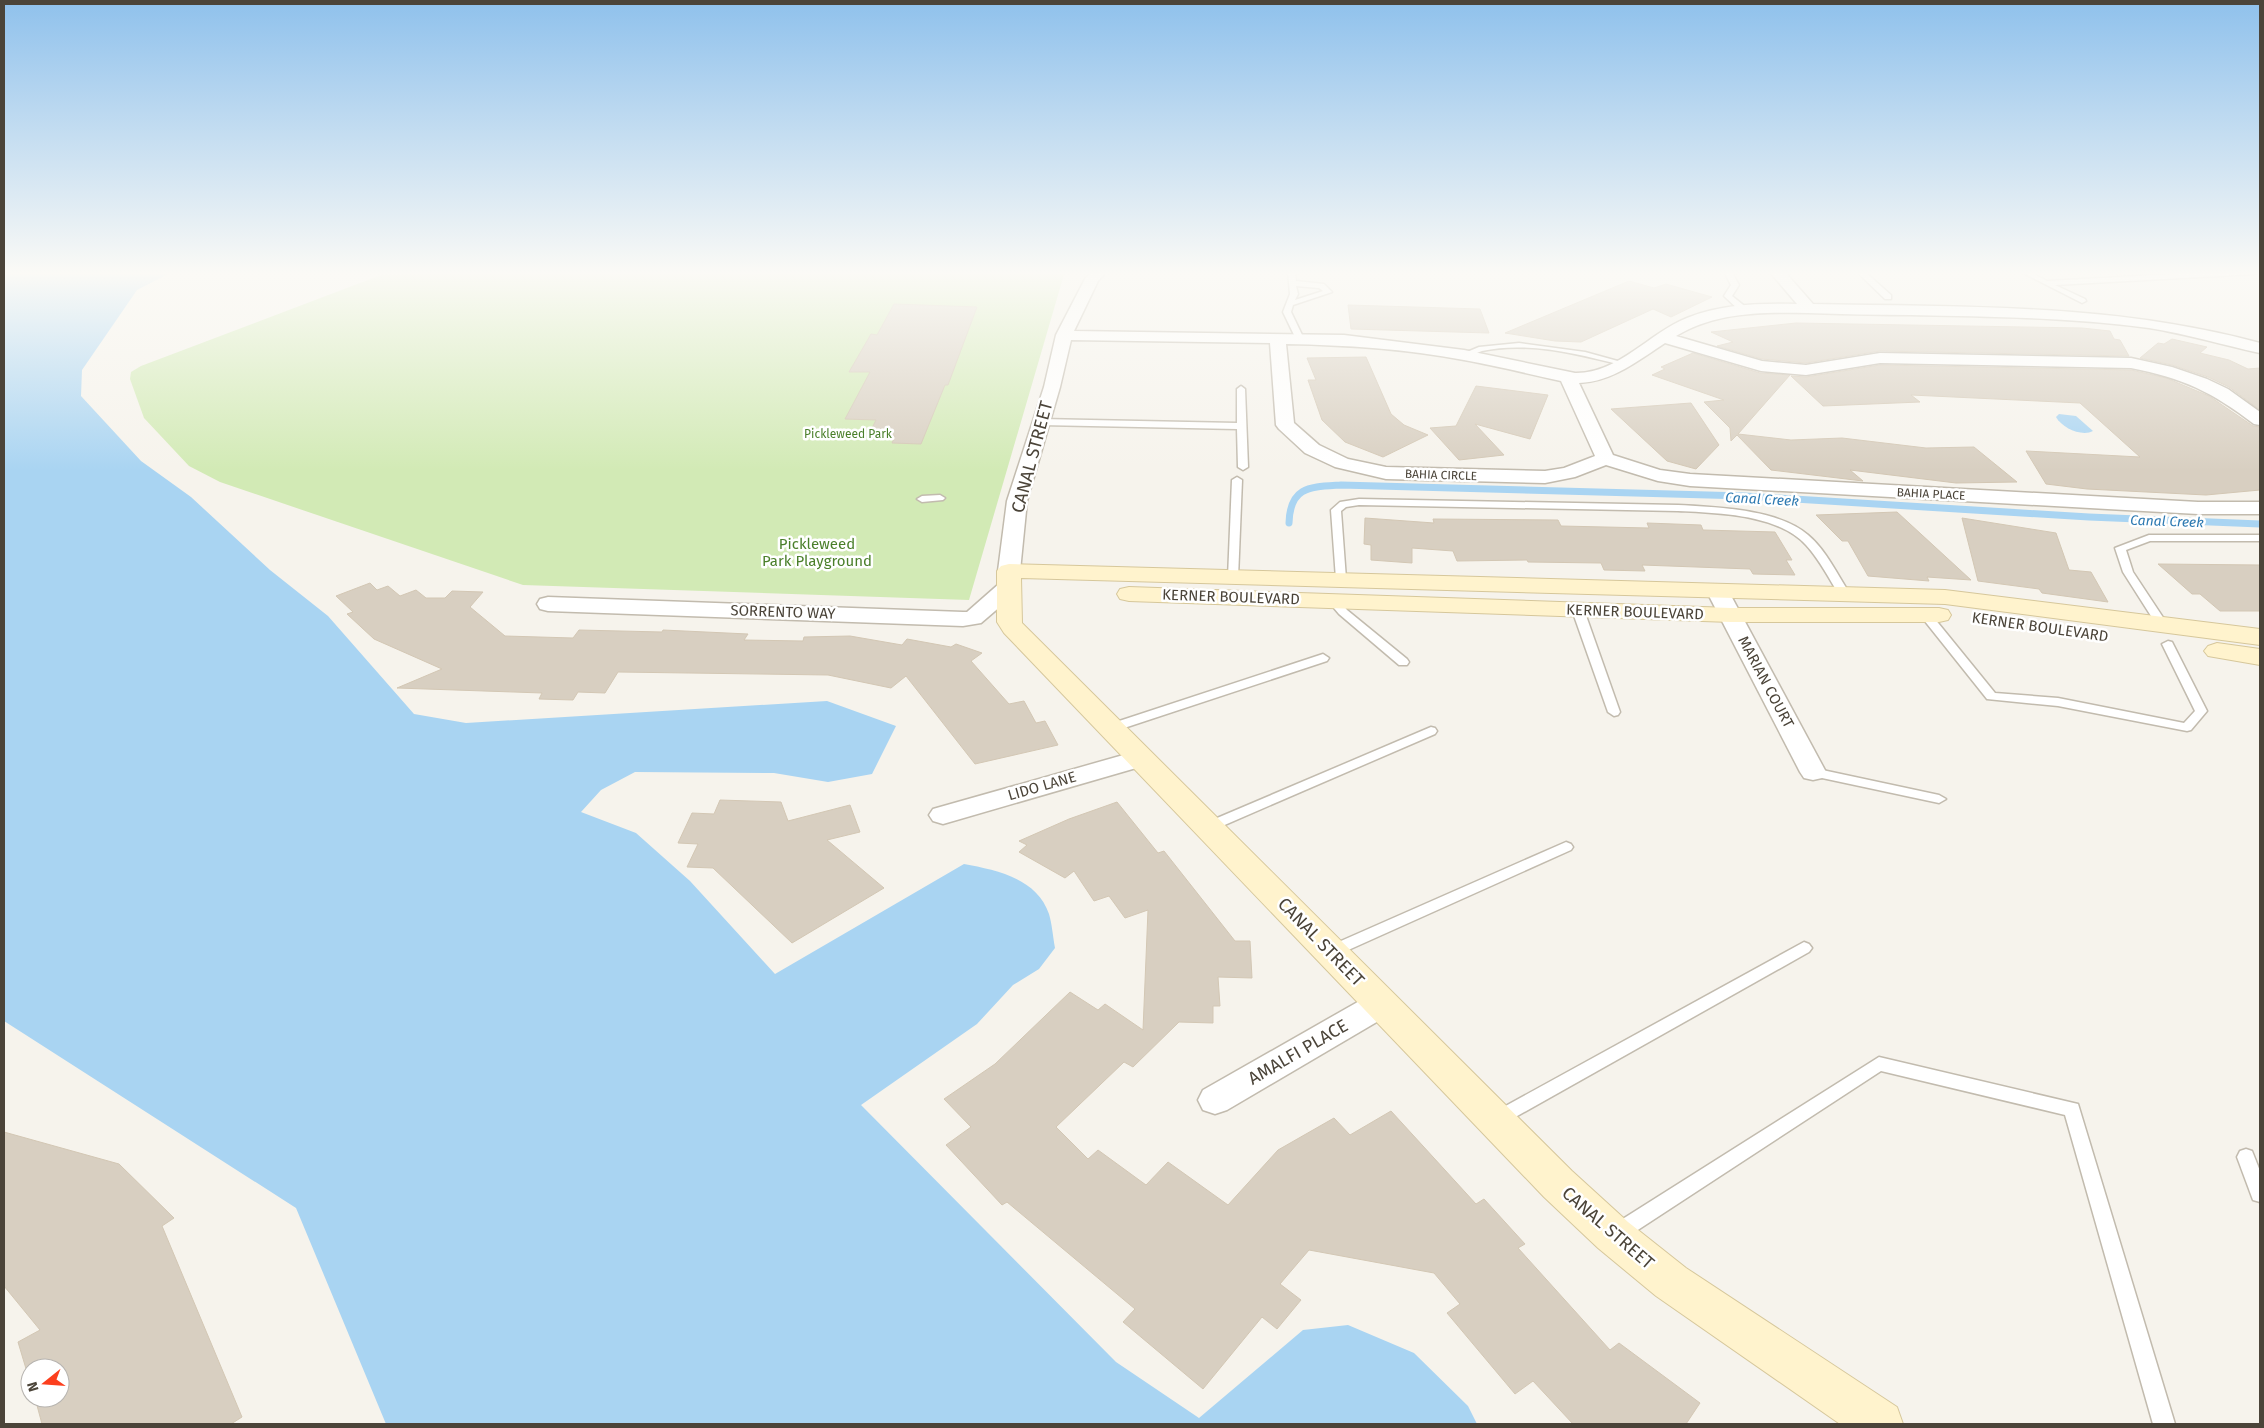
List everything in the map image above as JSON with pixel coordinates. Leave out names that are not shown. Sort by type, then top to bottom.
[{"type":"street","name":"CANAL STREET","points":[[1063,338],[1018,501],[1008,580],[1009,622],[1564,1190],[1613,1235],[1671,1282],[1880,1424]]},
{"type":"street","points":[[1205,338],[1300,339],[1385,344],[1464,355],[1568,378],[1594,376],[1621,363],[1661,338]]},
{"type":"street","points":[[1664,338],[1761,366],[1806,370],[1880,358],[2131,363],[2152,367],[2200,382],[2222,393],[2260,420]]},
{"type":"street","points":[[2222,338],[2260,348]]},
{"type":"street","name":"BAHIA CIRCLE","points":[[1278,339],[1285,425],[1312,449],[1342,463],[1386,473],[1544,477],[1568,473],[1604,459]]},
{"type":"street","points":[[1568,378],[1604,459]]},
{"type":"street","name":"BAHIA PLACE","points":[[1604,459],[1658,475],[1690,480],[2198,508],[2260,508]]},
{"type":"street","name":"KERNER BOULEVARD","points":[[1008,580],[1233,578],[1337,590],[1578,610],[1731,615],[1963,616],[2165,635],[2260,637]]},
{"type":"street","name":"KERNER BOULEVARD","points":[[1008,580],[1337,590],[1718,592],[1944,597],[2165,635],[2260,657]]},
{"type":"street","name":"SORRENTO WAY","points":[[548,604],[958,619],[973,618],[1008,580]]},
{"type":"street","name":"MARIAN COURT","points":[[1718,592],[1813,772]]},
{"type":"street","name":"LIDO LANE","points":[[943,814],[1141,758]]},
{"type":"street","name":"AMALFI PLACE","points":[[1215,1100],[1381,1004]]},
{"type":"lane","points":[[1464,355],[1476,348],[1489,346],[1556,348],[1578,351],[1621,363]]},
{"type":"lane","points":[[1241,389],[1242,468]]},
{"type":"lane","points":[[1041,422],[1242,426]]},
{"type":"lane","points":[[1233,578],[1236,480]]},
{"type":"lane","points":[[922,500],[940,498]]},
{"type":"lane","points":[[1403,662],[1343,612],[1337,590],[1336,510],[1343,504],[1359,502],[1741,512],[1766,518],[1799,532],[1810,542],[1844,594]]},
{"type":"lane","points":[[1926,615],[1991,696],[2058,702],[2187,726],[2200,711],[2165,635],[2128,572],[2120,548],[2149,538],[2260,538]]},
{"type":"lane","points":[[1578,610],[1614,712]]},
{"type":"lane","points":[[1111,728],[1323,658]]},
{"type":"lane","points":[[1208,827],[1431,731]]},
{"type":"lane","points":[[1813,772],[1938,799]]},
{"type":"lane","points":[[1330,952],[1566,847]]},
{"type":"lane","points":[[1495,1120],[1804,948]]},
{"type":"lane","points":[[1613,1235],[1879,1064],[2072,1109],[2164,1424]]},
{"type":"lane","points":[[2246,1157],[2260,1194]]},
{"type":"green space","name":"Pickleweed Park","points":[[216,338],[1046,338],[969,600],[523,585],[220,482],[189,466],[144,418],[130,379],[131,372],[141,366]]},
{"type":"water","points":[[4,338],[104,338],[82,370],[81,396],[141,461],[191,497],[270,570],[328,616],[414,714],[466,723],[827,701],[896,726],[872,774],[828,782],[774,773],[635,772],[601,790],[581,812],[636,833],[690,881],[775,974],[964,864],[1002,873],[1025,884],[1043,902],[1049,914],[1055,948],[1039,969],[1013,985],[977,1024],[861,1105],[1116,1362],[1199,1418],[1303,1330],[1348,1325],[1414,1353],[1468,1406],[1477,1424],[386,1424],[296,1208],[4,1021]]},
{"type":"water","points":[[2059,414],[2076,416],[2093,431],[2083,433],[2067,428],[2056,417]]},
{"type":"building","points":[[869,338],[966,338],[948,385],[945,385],[921,444],[892,443],[895,436],[869,434],[876,420],[845,419],[870,372],[849,372]]},
{"type":"building","points":[[1534,338],[1591,338],[1581,342]]},
{"type":"building","points":[[1723,338],[2113,338],[2120,340],[2129,356],[1880,351],[1806,363],[1762,359],[1717,346],[1733,342]]},
{"type":"building","points":[[2172,339],[2207,347],[2200,353],[2229,360],[2248,369],[2260,368],[2260,410],[2229,387],[2208,377],[2172,365],[2140,358],[2158,343],[2164,344]]},
{"type":"building","points":[[1693,353],[1760,373],[1790,375],[1738,434],[1791,440],[1842,438],[1926,448],[1974,447],[2017,482],[1956,483],[1850,470],[1863,481],[1771,470],[1737,435],[1731,441],[1730,428],[1704,402],[1724,400],[1652,375],[1665,369],[1661,367]]},
{"type":"building","points":[[1366,357],[1391,414],[1404,425],[1428,435],[1383,457],[1345,442],[1322,420],[1308,380],[1316,380],[1307,358]]},
{"type":"building","points":[[1880,365],[2131,370],[2166,378],[2209,396],[2253,426],[2260,427],[2260,490],[2206,495],[2087,489],[2046,484],[2026,451],[2140,457],[2080,403],[1911,395],[1920,402],[1823,406],[1791,376],[1806,377]]},
{"type":"building","points":[[1476,386],[1548,395],[1530,439],[1475,424],[1504,455],[1459,460],[1430,428],[1456,426]]},
{"type":"building","points":[[1691,403],[1719,445],[1696,469],[1667,461],[1611,409]]},
{"type":"building","points":[[1897,512],[1971,580],[1927,577],[1929,581],[1868,576],[1848,541],[1842,541],[1816,515]]},
{"type":"building","points":[[1365,518],[1434,523],[1433,519],[1558,520],[1561,526],[1649,528],[1647,523],[1701,525],[1703,530],[1775,532],[1792,560],[1786,560],[1795,575],[1753,574],[1750,569],[1642,565],[1645,571],[1604,570],[1601,563],[1528,562],[1527,560],[1457,561],[1453,551],[1412,548],[1412,563],[1371,560],[1371,545],[1364,544]]},
{"type":"building","points":[[1962,518],[2056,533],[2069,570],[2091,572],[2108,602],[2042,593],[2039,589],[1978,581]]},
{"type":"building","points":[[2158,564],[2260,565],[2260,611],[2220,611],[2200,594],[2192,594]]},
{"type":"building","points":[[370,583],[377,590],[388,586],[400,596],[416,590],[426,598],[445,598],[452,591],[483,592],[470,607],[505,636],[573,638],[579,630],[662,632],[663,630],[748,634],[744,640],[803,641],[804,637],[850,636],[902,645],[907,639],[951,647],[956,644],[982,653],[971,661],[1009,704],[1024,701],[1036,723],[1045,721],[1058,745],[975,764],[906,676],[891,688],[828,675],[618,672],[605,693],[578,692],[573,700],[539,699],[542,693],[397,688],[442,669],[374,639],[347,614],[353,612],[336,596]]},
{"type":"building","points":[[720,800],[781,802],[788,821],[850,805],[860,832],[827,840],[884,888],[792,943],[713,868],[687,867],[698,844],[678,843],[692,813],[714,814]]},
{"type":"building","points":[[1117,802],[1158,853],[1164,851],[1235,941],[1250,941],[1252,978],[1218,977],[1220,1006],[1213,1006],[1213,1023],[1179,1022],[1133,1067],[1124,1062],[1056,1127],[1088,1159],[1098,1150],[1146,1185],[1168,1162],[1228,1205],[1278,1150],[1334,1118],[1350,1135],[1391,1111],[1476,1204],[1484,1199],[1525,1244],[1518,1248],[1610,1350],[1619,1343],[1700,1403],[1686,1424],[1573,1424],[1533,1381],[1515,1394],[1447,1313],[1460,1304],[1434,1273],[1309,1250],[1280,1284],[1301,1300],[1277,1329],[1262,1317],[1203,1389],[1123,1322],[1135,1309],[1007,1202],[1002,1205],[946,1145],[971,1127],[944,1099],[995,1064],[1070,992],[1098,1010],[1105,1004],[1143,1030],[1148,910],[1125,918],[1109,896],[1094,901],[1074,871],[1065,878],[1019,852],[1027,845],[1019,841],[1069,819]]},
{"type":"building","points":[[4,1132],[119,1164],[174,1218],[162,1226],[242,1417],[231,1424],[42,1424],[38,1408],[70,1408],[70,1358],[23,1358],[18,1342],[40,1330],[4,1286]]},
{"type":"waterway","name":"Canal Creek","points":[[1289,523],[1290,511],[1298,495],[1311,488],[1341,485],[1745,496],[2089,517],[2260,524]]},
{"type":"park label","name":"Pickleweed Park Playground","points":[[817,552]]}]
